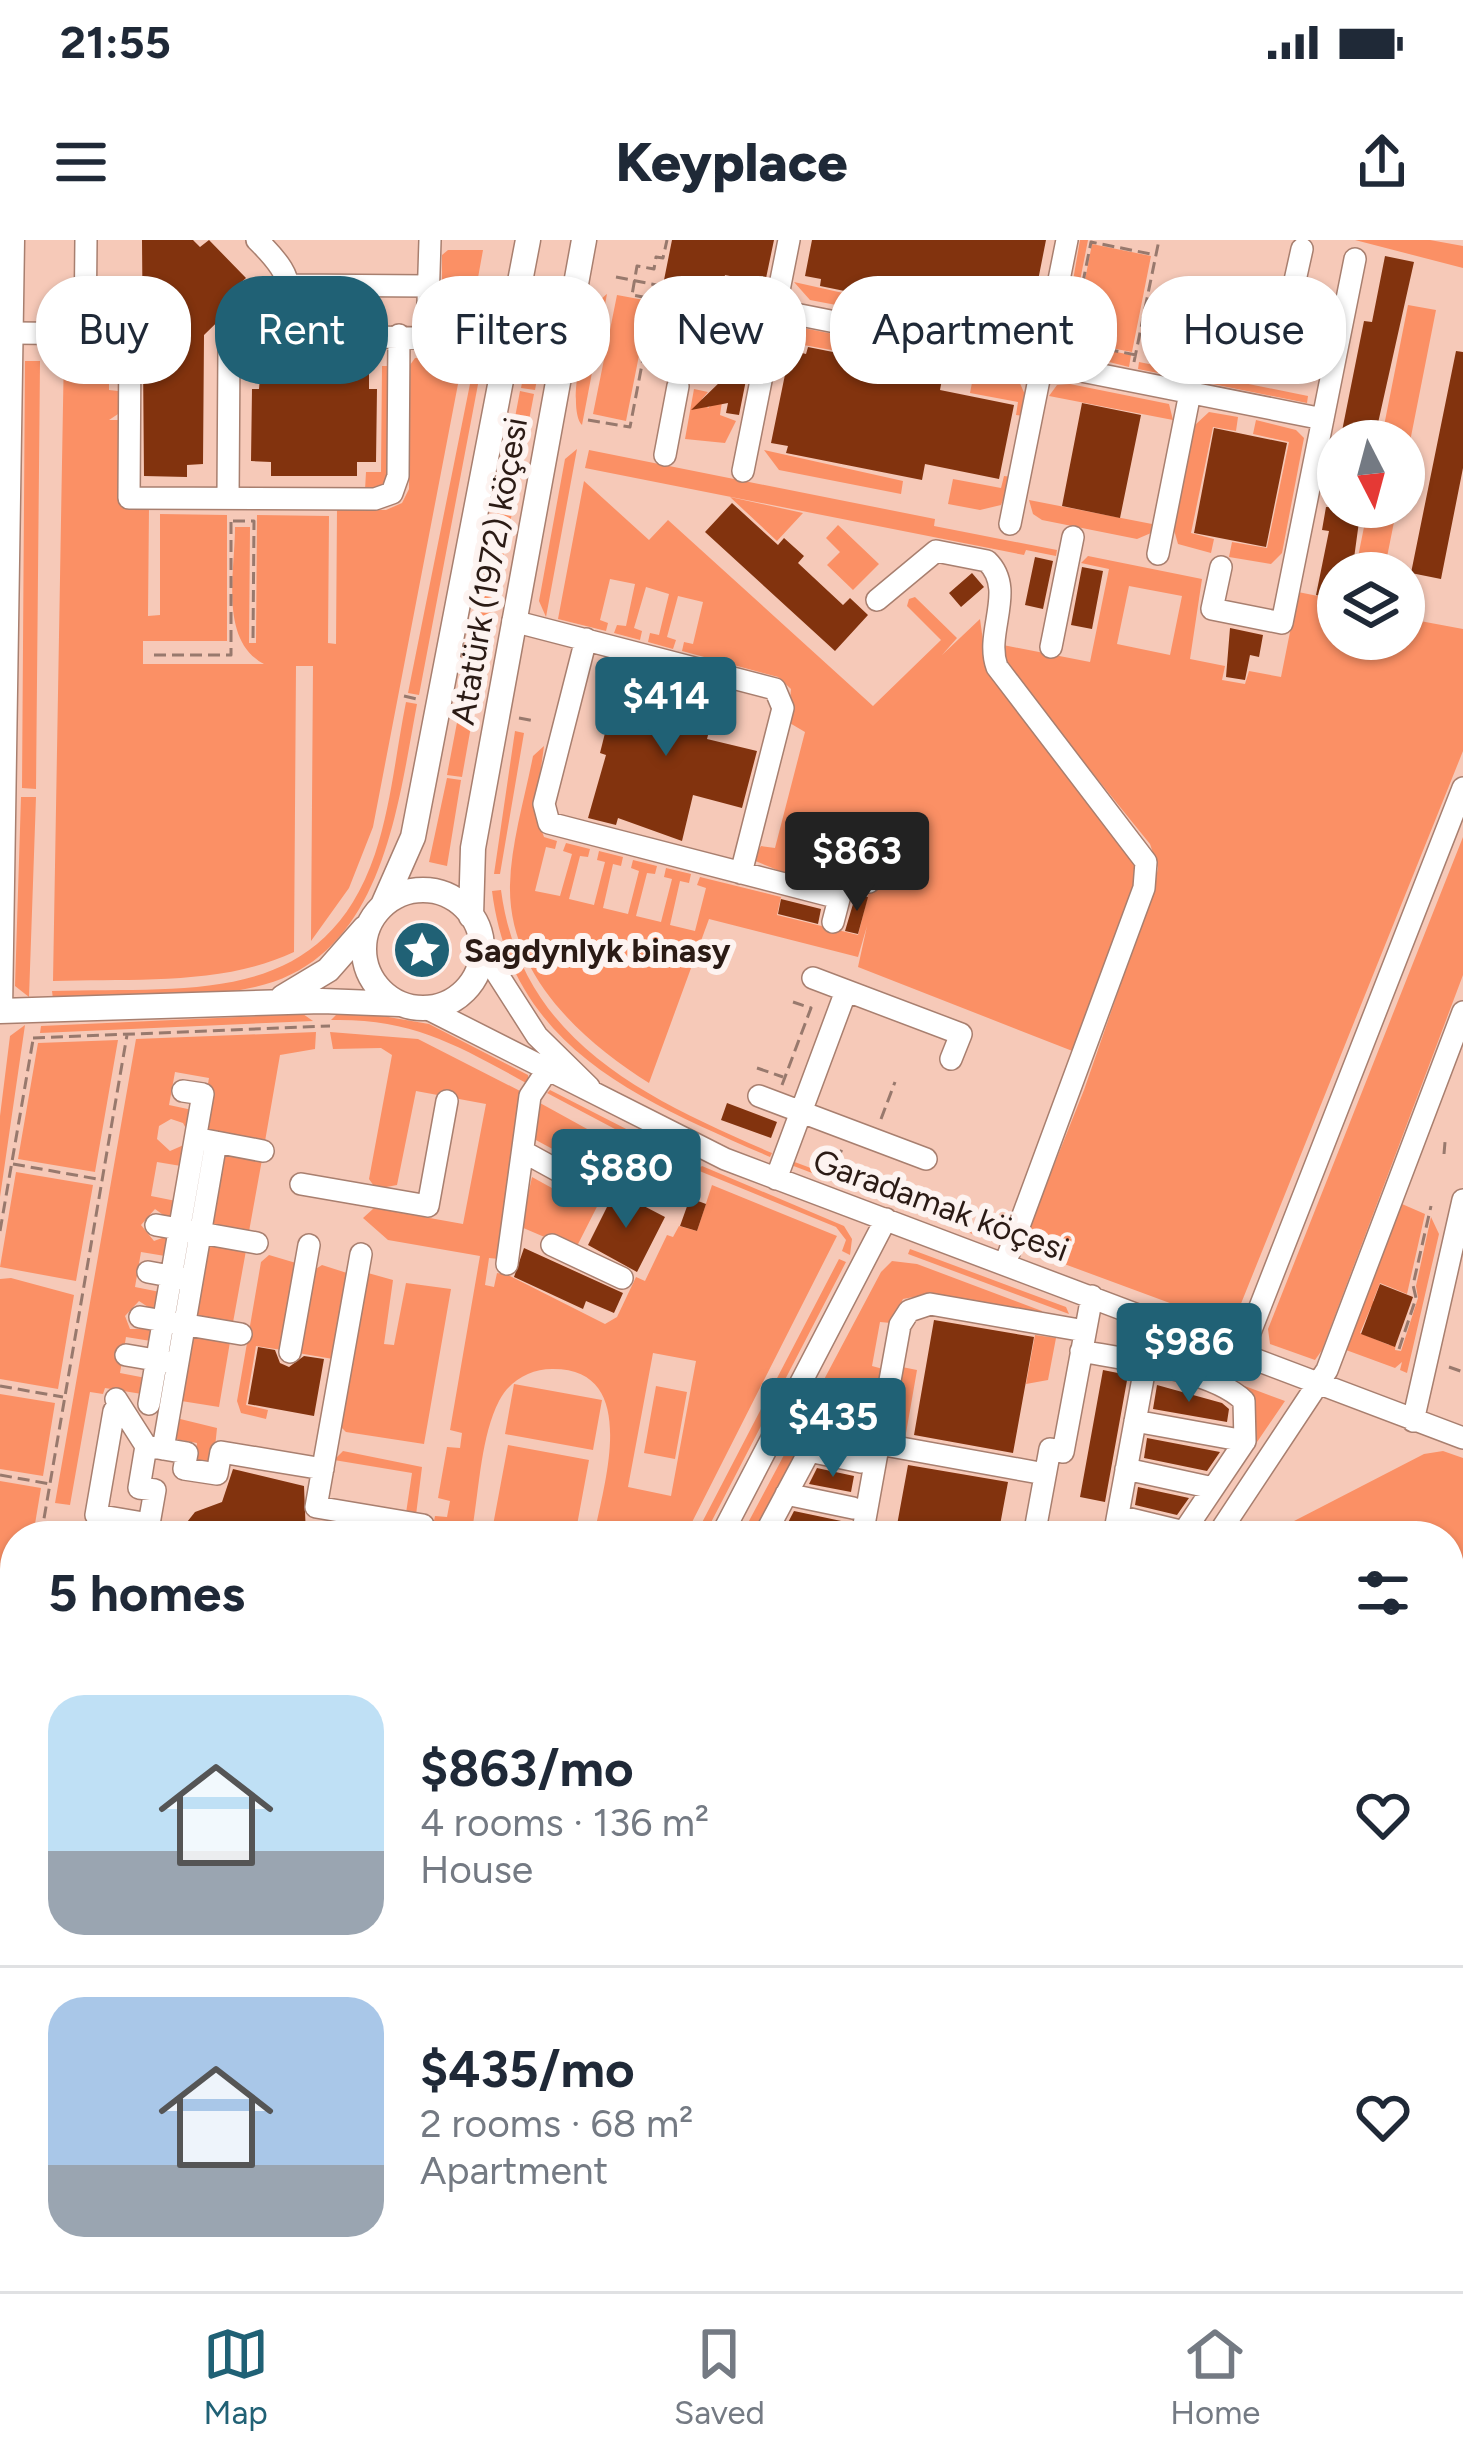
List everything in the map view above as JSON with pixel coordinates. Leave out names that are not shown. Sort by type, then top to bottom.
[{"type":"main road","points":[[0,1011],[12,240]]},
{"type":"main road","name":"Atatürk (1972) köçesi","points":[[471,916],[473,848],[584,240]]},
{"type":"main road","name":"Atatürk (1972) köçesi","points":[[516,276],[521,241]]},
{"type":"main road","name":"Atatürk (1972) köçesi","points":[[377,913],[412,837],[500,384]]},
{"type":"main road","points":[[413,891],[430,891],[446,895],[471,916],[482,950],[465,990],[413,1006],[374,983],[364,953],[377,913],[413,891]]},
{"type":"main road","name":"Garadamak köçesi","points":[[270,1003],[328,970],[377,913]]},
{"type":"main road","name":"Garadamak köçesi","points":[[0,1011],[270,1003],[413,1006]]},
{"type":"street","points":[[86,240],[86,276]]},
{"type":"street","points":[[257,240],[281,263],[286,276]]},
{"type":"street","points":[[428,276],[430,240]]},
{"type":"street","points":[[782,276],[789,240]]},
{"type":"street","points":[[1060,276],[1067,240]]},
{"type":"street","points":[[1296,276],[1302,249]]},
{"type":"street","points":[[1221,567],[1212,609],[1282,622],[1355,259]]},
{"type":"street","points":[[11,334],[36,334]]},
{"type":"street","points":[[388,335],[412,335]]},
{"type":"street","points":[[130,384],[129,498],[230,510],[374,499],[392,493],[398,476],[399,335]]},
{"type":"street","points":[[1117,378],[1323,419]]},
{"type":"street","points":[[229,384],[230,510]]},
{"type":"street","points":[[743,471],[760,384]]},
{"type":"street","points":[[1010,524],[1038,384]]},
{"type":"street","points":[[665,455],[678,386]]},
{"type":"street","points":[[1158,554],[1190,393]]},
{"type":"street","points":[[1051,647],[1073,537]]},
{"type":"street","points":[[877,600],[936,550],[987,561],[1001,593],[991,645],[997,667],[1146,862],[1144,887],[1005,1264]]},
{"type":"street","points":[[513,621],[766,685],[780,695],[780,723],[741,873]]},
{"type":"street","points":[[586,639],[544,817],[556,826],[839,898]]},
{"type":"street","points":[[1242,1353],[1463,788]]},
{"type":"street","points":[[833,922],[845,876],[868,882]]},
{"type":"street","name":"Garadamak köçesi","points":[[482,950],[538,1036],[603,1099]]},
{"type":"street","points":[[813,978],[961,1034],[951,1059]]},
{"type":"street","points":[[776,1179],[846,991]]},
{"type":"street","name":"Garadamak köçesi","points":[[413,1006],[776,1179],[1463,1438]]},
{"type":"street","points":[[1226,1521],[1320,1381],[1463,1012]]},
{"type":"street","points":[[507,1264],[530,1096],[546,1072]]},
{"type":"street","points":[[149,1521],[155,1490],[140,1488],[155,1448],[198,1188],[203,1094],[183,1091]]},
{"type":"street","points":[[759,1096],[926,1159]]},
{"type":"street","points":[[301,1184],[428,1206],[447,1101]]},
{"type":"street","points":[[200,1140],[263,1150]]},
{"type":"street","points":[[524,1152],[566,1175],[585,1156]]},
{"type":"street","points":[[162,1182],[198,1188]]},
{"type":"street","points":[[1413,1420],[1463,1200]]},
{"type":"street","points":[[729,1521],[886,1219]]},
{"type":"street","points":[[156,1225],[257,1243]]},
{"type":"street","points":[[290,1352],[309,1244]]},
{"type":"street","points":[[552,1245],[622,1278]]},
{"type":"street","points":[[361,1253],[316,1507],[399,1521]]},
{"type":"street","points":[[148,1272],[182,1278]]},
{"type":"street","points":[[1037,1521],[1050,1449],[1063,1451],[1092,1296]]},
{"type":"street","points":[[865,1521],[900,1325],[916,1306],[930,1304],[1083,1341],[1236,1393],[1247,1421],[1244,1442],[1191,1521]]},
{"type":"street","points":[[140,1317],[242,1334]]},
{"type":"street","points":[[126,1355],[168,1362]]},
{"type":"street","points":[[149,1404],[168,1362]]},
{"type":"street","points":[[1117,1521],[1146,1362]]},
{"type":"street","points":[[131,1521],[96,1515],[115,1405],[155,1448],[187,1453],[184,1469],[217,1474],[221,1452],[323,1469]]},
{"type":"street","points":[[772,1521],[833,1407],[870,1413],[851,1521]]},
{"type":"street","points":[[1135,1421],[1244,1442]]},
{"type":"street","points":[[879,1444],[1045,1474]]},
{"type":"street","points":[[809,1451],[861,1462]]},
{"type":"street","points":[[1126,1468],[1214,1488]]},
{"type":"street","points":[[786,1494],[853,1508]]},
{"type":"path","points":[[635,276],[638,266],[654,269],[656,257],[663,258],[667,240]]},
{"type":"path","points":[[1132,376],[1159,240]]},
{"type":"path","points":[[1136,355],[1071,342],[1078,302],[1091,242],[1156,255]]},
{"type":"path","points":[[616,277],[634,280],[634,295]]},
{"type":"path","points":[[588,419],[630,427],[638,384]]},
{"type":"path","points":[[154,655],[231,655],[230,510],[254,521],[253,641]]},
{"type":"path","points":[[404,697],[418,700]]},
{"type":"path","points":[[517,718],[535,721]]},
{"type":"path","points":[[782,1085],[811,1008],[793,1002]]},
{"type":"path","points":[[0,1231],[36,1026]]},
{"type":"path","points":[[33,1038],[330,1026]]},
{"type":"path","points":[[44,1521],[127,1035]]},
{"type":"path","points":[[757,1067],[785,1078]]},
{"type":"path","points":[[1444,1142],[1444,1154]]},
{"type":"path","points":[[11,1164],[103,1180]]},
{"type":"path","points":[[677,1167],[692,1173]]},
{"type":"path","points":[[1399,1349],[1416,1298],[1412,1285],[1431,1206]]},
{"type":"path","points":[[1442,1364],[1463,1372]]},
{"type":"path","points":[[0,1386],[65,1397]]},
{"type":"path","points":[[0,1475],[50,1484]]},
{"type":"shaded area","points":[[1080,240],[1088,240],[1081,276],[1074,276]]},
{"type":"shaded area","points":[[1355,240],[1430,240],[1463,246],[1463,268]]},
{"type":"shaded area","points":[[1092,244],[1151,256],[1147,276],[1141,276],[1132,352],[1117,349],[1117,276],[1086,276]]},
{"type":"shaded area","points":[[448,250],[483,250],[478,276],[442,276],[442,255]]},
{"type":"shaded area","points":[[806,285],[830,290],[830,304],[810,300]]},
{"type":"shaded area","points":[[617,295],[634,298],[634,381],[626,421],[593,414],[599,384],[610,384],[610,330]]},
{"type":"shaded area","points":[[1408,305],[1436,310],[1414,420],[1385,420]]},
{"type":"shaded area","points":[[806,329],[830,333],[830,350],[806,345]]},
{"type":"shaded area","points":[[1117,352],[1131,355],[1129,367],[1117,364]]},
{"type":"shaded area","points":[[25,361],[36,361],[36,384],[40,384],[36,789],[22,788]]},
{"type":"shaded area","points":[[412,362],[412,384],[458,384],[373,827],[349,888],[311,941],[313,666],[296,666],[294,952],[207,975],[53,981],[63,384],[109,384],[109,390],[118,391],[118,414],[109,420],[118,420],[119,495],[149,507],[148,616],[160,615],[160,514],[227,515],[227,641],[143,641],[143,664],[264,664],[240,639],[235,622],[235,527],[250,527],[249,643],[256,643],[257,515],[329,516],[328,643],[336,644],[337,509],[386,510],[402,503],[409,489]]},
{"type":"shaded area","points":[[390,366],[390,473],[380,489],[365,490],[366,472],[381,472],[382,384],[388,384]]},
{"type":"shaded area","points":[[470,384],[478,384],[419,695],[408,693]]},
{"type":"shaded area","points":[[577,384],[590,384],[582,425],[577,415]]},
{"type":"shaded area","points":[[972,384],[1020,384],[1027,399],[1024,416],[1016,415],[1018,402],[970,393]]},
{"type":"shaded area","points":[[1213,384],[1248,384],[1308,396],[1307,403]]},
{"type":"shaded area","points":[[1057,385],[1169,404],[1173,420],[1049,396]]},
{"type":"shaded area","points":[[694,389],[708,392],[702,399],[708,408],[723,395],[720,415],[736,421],[725,443],[685,439]]},
{"type":"shaded area","points":[[520,391],[534,394],[516,488],[502,486]]},
{"type":"shaded area","points":[[1209,412],[1238,417],[1236,431],[1213,427],[1191,533],[1214,539],[1211,553],[1178,544],[1174,530],[1195,425]]},
{"type":"shaded area","points":[[1256,420],[1296,430],[1304,438],[1282,553],[1271,564],[1229,557],[1232,542],[1267,548],[1289,442],[1253,434]]},
{"type":"shaded area","points":[[577,449],[546,617],[539,601],[565,459]]},
{"type":"shaded area","points":[[589,450],[935,519],[934,526],[1057,550],[1056,556],[1026,550],[1024,555],[585,468]]},
{"type":"shaded area","points":[[764,450],[903,481],[901,494],[779,470]]},
{"type":"shaded area","points":[[1004,476],[1012,477],[1001,505],[980,510],[948,504],[953,479],[1001,488]]},
{"type":"shaded area","points":[[584,481],[649,540],[668,520],[873,706],[941,640],[907,606],[909,599],[915,597],[957,638],[942,655],[980,619],[986,663],[1135,864],[1137,879],[1075,1052],[858,967],[867,926],[858,957],[709,919],[649,1083],[598,1046],[553,1001],[521,947],[510,885],[533,756],[544,746],[535,812],[544,837],[557,841],[555,849],[546,847],[535,891],[560,896],[572,854],[563,851],[566,843],[590,849],[588,857],[580,856],[569,899],[594,905],[605,862],[597,860],[599,851],[623,857],[621,866],[613,864],[603,908],[628,914],[639,871],[631,868],[633,860],[657,866],[655,874],[647,873],[636,916],[661,922],[672,879],[664,877],[666,868],[691,874],[689,883],[680,881],[670,925],[695,931],[706,888],[697,885],[700,877],[781,897],[777,915],[858,935],[873,875],[793,855],[787,874],[753,860],[761,846],[775,848],[805,732],[788,722],[791,689],[778,677],[682,651],[684,642],[693,644],[703,602],[678,596],[667,637],[676,640],[673,649],[648,642],[650,633],[659,635],[669,594],[646,587],[634,628],[642,631],[640,640],[614,633],[617,625],[626,626],[635,584],[610,579],[600,620],[608,623],[606,631],[558,619]]},
{"type":"shaded area","points":[[502,489],[516,492],[498,586],[484,584]]},
{"type":"shaded area","points":[[730,497],[803,513],[777,541]]},
{"type":"shaded area","points":[[1029,500],[1152,524],[1151,533],[1137,539],[1042,520],[1033,514]]},
{"type":"shaded area","points":[[838,525],[879,564],[853,590],[827,565],[840,552],[826,538]]},
{"type":"shaded area","points":[[1364,528],[1393,528],[1388,552],[1359,552]]},
{"type":"shaded area","points":[[1088,556],[1202,579],[1190,659],[1225,666],[1222,680],[1245,684],[1249,671],[1281,677],[1298,592],[1317,596],[1317,660],[1425,660],[1425,622],[1463,629],[1463,751],[1232,1326],[1021,1248],[1084,1090],[1158,868],[1150,844],[1014,676],[998,644],[1090,662],[1109,569],[1081,563]],"holes":[[[1129,586],[1182,596],[1170,655],[1117,644]]]},
{"type":"shaded area","points":[[483,587],[497,590],[481,677],[466,674]]},
{"type":"shaded area","points":[[406,702],[417,704],[390,833],[357,913],[331,946],[298,971],[230,992],[53,999],[52,991],[200,987],[244,979],[285,965],[321,941],[351,904],[375,854]]},
{"type":"shaded area","points":[[459,712],[473,715],[462,777],[447,775]]},
{"type":"shaded area","points":[[515,731],[524,733],[500,874],[494,874]]},
{"type":"shaded area","points":[[447,778],[461,780],[447,866],[429,862]]},
{"type":"shaded area","points":[[21,797],[36,797],[29,997],[15,986]]},
{"type":"shaded area","points":[[1463,837],[1463,975],[1315,1360],[1270,1344],[1268,1329]]},
{"type":"shaded area","points":[[501,890],[513,942],[534,987],[562,1025],[596,1058],[636,1085],[772,1153],[770,1157],[630,1089],[554,1030],[526,991],[504,945],[492,891]]},
{"type":"shaded area","points":[[365,1013],[429,1024],[528,1075],[528,1084],[411,1029],[331,1020],[337,1014]]},
{"type":"shaded area","points":[[303,1014],[313,1021],[40,1033],[41,1026]]},
{"type":"shaded area","points":[[25,1025],[0,1197],[0,1116],[10,1036]]},
{"type":"shaded area","points":[[316,1032],[315,1049],[280,1055],[264,1147],[199,1136],[209,1078],[175,1072],[169,1105],[197,1111],[189,1134],[183,1123],[171,1119],[159,1126],[157,1139],[170,1151],[186,1144],[187,1167],[157,1162],[151,1196],[181,1202],[177,1225],[155,1209],[141,1225],[154,1241],[170,1235],[171,1257],[141,1252],[135,1287],[165,1293],[157,1313],[139,1301],[125,1316],[130,1329],[152,1329],[157,1342],[126,1337],[120,1373],[151,1379],[148,1395],[105,1388],[103,1394],[90,1392],[70,1505],[55,1503],[136,1039]]},
{"type":"shaded area","points":[[330,1032],[418,1039],[522,1092],[499,1259],[489,1258],[485,1285],[494,1287],[497,1273],[508,1275],[605,1324],[617,1317],[636,1277],[645,1281],[667,1235],[673,1237],[679,1226],[697,1231],[712,1185],[837,1236],[693,1521],[597,1521],[608,1461],[607,1408],[598,1388],[580,1374],[552,1369],[521,1378],[499,1401],[484,1449],[473,1521],[434,1521],[435,1516],[447,1517],[450,1501],[438,1498],[447,1447],[460,1448],[462,1433],[450,1430],[480,1256],[388,1240],[363,1218],[374,1208],[463,1224],[486,1104],[416,1091],[397,1185],[376,1189],[369,1179],[392,1055],[381,1048],[333,1049]],"holes":[[[653,1353],[696,1361],[671,1496],[628,1487]]]},
{"type":"shaded area","points":[[118,1040],[95,1172],[18,1159],[38,1043]]},
{"type":"shaded area","points":[[550,1090],[677,1155],[679,1163],[547,1093]]},
{"type":"shaded area","points":[[540,1103],[618,1146],[612,1155],[572,1133],[560,1153],[534,1139]]},
{"type":"shaded area","points":[[219,1147],[263,1154],[248,1237],[205,1230]]},
{"type":"shaded area","points":[[792,1161],[1000,1239],[999,1244],[791,1165]]},
{"type":"shaded area","points":[[702,1166],[844,1226],[852,1239],[850,1255],[842,1251],[846,1240],[836,1227],[697,1170]]},
{"type":"shaded area","points":[[16,1172],[93,1185],[76,1281],[0,1267]]},
{"type":"shaded area","points":[[596,1173],[609,1183],[575,1250],[521,1227],[532,1177],[570,1198]]},
{"type":"shaded area","points":[[1402,1204],[1425,1214],[1407,1294],[1380,1283],[1373,1301],[1406,1314],[1404,1320],[1371,1307],[1360,1333],[1389,1345],[1396,1341],[1395,1350],[1401,1351],[1418,1298],[1416,1286],[1431,1217],[1439,1234],[1407,1373],[1400,1370],[1402,1362],[1395,1368],[1346,1350]]},
{"type":"shaded area","points":[[204,1237],[247,1245],[232,1328],[189,1321]]},
{"type":"shaded area","points":[[910,1249],[1066,1307],[1069,1314],[908,1254]]},
{"type":"shaded area","points":[[269,1255],[296,1263],[282,1350],[256,1346],[246,1405],[268,1410],[266,1419],[241,1413],[237,1401],[261,1262]]},
{"type":"shaded area","points":[[839,1259],[846,1262],[712,1521],[703,1521]]},
{"type":"shaded area","points":[[892,1261],[917,1264],[1042,1311],[1041,1315],[929,1294],[903,1299],[891,1323],[880,1322],[872,1366],[883,1369],[877,1403],[826,1394],[760,1521],[749,1521],[881,1272]]},
{"type":"shaded area","points":[[322,1265],[347,1273],[333,1359],[298,1353],[314,1270]]},
{"type":"shaded area","points":[[368,1273],[393,1280],[384,1344],[394,1345],[406,1283],[451,1289],[424,1444],[346,1432],[340,1426]]},
{"type":"shaded area","points":[[0,1279],[74,1295],[58,1389],[0,1379]]},
{"type":"shaded area","points":[[188,1329],[231,1336],[219,1407],[175,1400]]},
{"type":"shaded area","points":[[1035,1335],[1056,1338],[1048,1380],[1026,1384]]},
{"type":"shaded area","points":[[1133,1344],[1285,1401],[1202,1521],[1253,1440],[1235,1386]]},
{"type":"shaded area","points":[[902,1367],[917,1370],[905,1439],[897,1436],[892,1420]]},
{"type":"shaded area","points":[[514,1384],[602,1400],[593,1450],[505,1434]]},
{"type":"shaded area","points":[[656,1386],[687,1392],[675,1459],[644,1453]]},
{"type":"shaded area","points":[[0,1394],[55,1403],[43,1476],[0,1469]]},
{"type":"shaded area","points":[[172,1417],[217,1428],[213,1467],[194,1464],[197,1443],[169,1438]]},
{"type":"shaded area","points":[[508,1445],[589,1460],[578,1521],[494,1521]]},
{"type":"shaded area","points":[[343,1451],[422,1467],[416,1515],[406,1513],[412,1473],[334,1460]]},
{"type":"shaded area","points":[[1443,1451],[1463,1458],[1463,1521],[1294,1521],[1424,1454]]},
{"type":"shaded area","points":[[0,1481],[41,1488],[36,1521],[0,1521]]},
{"type":"building","points":[[142,240],[193,240],[200,247],[209,240],[244,276],[215,276],[215,324],[204,335],[203,464],[187,465],[187,477],[144,476],[143,384],[191,384],[191,276],[142,276]]},
{"type":"building","points":[[672,240],[774,240],[766,276],[665,276]]},
{"type":"building","points":[[812,240],[1046,240],[1039,276],[830,276],[830,288],[820,286],[821,279],[805,276]]},
{"type":"building","points":[[1385,256],[1414,262],[1379,420],[1344,420],[1364,321],[1372,322]]},
{"type":"building","points":[[808,347],[830,351],[830,384],[941,384],[940,390],[1014,405],[999,479],[925,464],[922,480],[786,453],[788,446],[771,443],[783,384],[806,384]]},
{"type":"building","points":[[1456,351],[1463,352],[1463,468],[1441,579],[1425,576],[1425,552],[1415,552],[1420,528],[1425,528],[1425,504]]},
{"type":"building","points":[[259,384],[369,384],[369,389],[377,389],[376,462],[357,462],[357,476],[271,476],[271,462],[251,461],[252,389],[259,389]]},
{"type":"building","points":[[718,384],[745,384],[739,415],[726,413],[728,403],[691,410]]},
{"type":"building","points":[[1082,403],[1141,415],[1120,518],[1062,506]]},
{"type":"building","points":[[1214,428],[1287,443],[1266,547],[1194,533]]},
{"type":"building","points":[[732,503],[778,545],[784,538],[804,556],[798,563],[843,605],[850,598],[868,615],[835,651],[705,532]]},
{"type":"building","points":[[1358,528],[1355,552],[1325,552],[1329,531],[1322,530]]},
{"type":"building","points":[[1035,557],[1053,561],[1043,609],[1025,605]]},
{"type":"building","points":[[1082,567],[1103,571],[1092,629],[1071,625]]},
{"type":"building","points":[[972,573],[984,587],[961,607],[949,593]]},
{"type":"building","points":[[1230,628],[1263,635],[1259,657],[1250,655],[1245,680],[1226,677]]},
{"type":"building","points":[[625,670],[654,677],[652,684],[719,693],[707,739],[757,751],[742,808],[693,795],[682,841],[618,818],[616,825],[588,818],[606,755],[600,753],[605,733],[611,734]]},
{"type":"building","points":[[793,855],[834,866],[829,880],[789,870]]},
{"type":"building","points":[[856,894],[868,897],[858,934],[845,931]]},
{"type":"building","points":[[781,899],[821,909],[818,924],[778,914]]},
{"type":"building","points":[[727,1103],[777,1122],[771,1138],[721,1120]]},
{"type":"building","points":[[615,1191],[665,1217],[637,1272],[588,1245]]},
{"type":"building","points":[[690,1198],[706,1204],[697,1231],[680,1226]]},
{"type":"building","points":[[524,1248],[623,1293],[614,1313],[586,1301],[583,1309],[514,1277]]},
{"type":"building","points":[[1380,1284],[1413,1297],[1395,1347],[1361,1334]]},
{"type":"building","points":[[934,1320],[1034,1337],[1013,1453],[914,1435]]},
{"type":"building","points":[[258,1347],[275,1350],[280,1363],[289,1367],[304,1356],[324,1359],[314,1416],[248,1404]]},
{"type":"building","points":[[1103,1370],[1128,1375],[1105,1502],[1080,1497]]},
{"type":"building","points":[[1157,1385],[1222,1403],[1229,1409],[1227,1422],[1153,1409]]},
{"type":"building","points":[[1147,1438],[1220,1452],[1207,1471],[1144,1458]]},
{"type":"building","points":[[908,1465],[1008,1482],[1001,1521],[898,1521]]},
{"type":"building","points":[[817,1468],[854,1476],[851,1492],[809,1484]]},
{"type":"building","points":[[233,1469],[304,1486],[305,1521],[188,1521],[195,1512],[222,1502]]},
{"type":"building","points":[[1138,1487],[1189,1498],[1177,1515],[1135,1505]]},
{"type":"building","points":[[794,1511],[841,1521],[789,1521]]},
{"type":"place","name":"Sagdynlyk binasy","points":[[422,950]]}]
